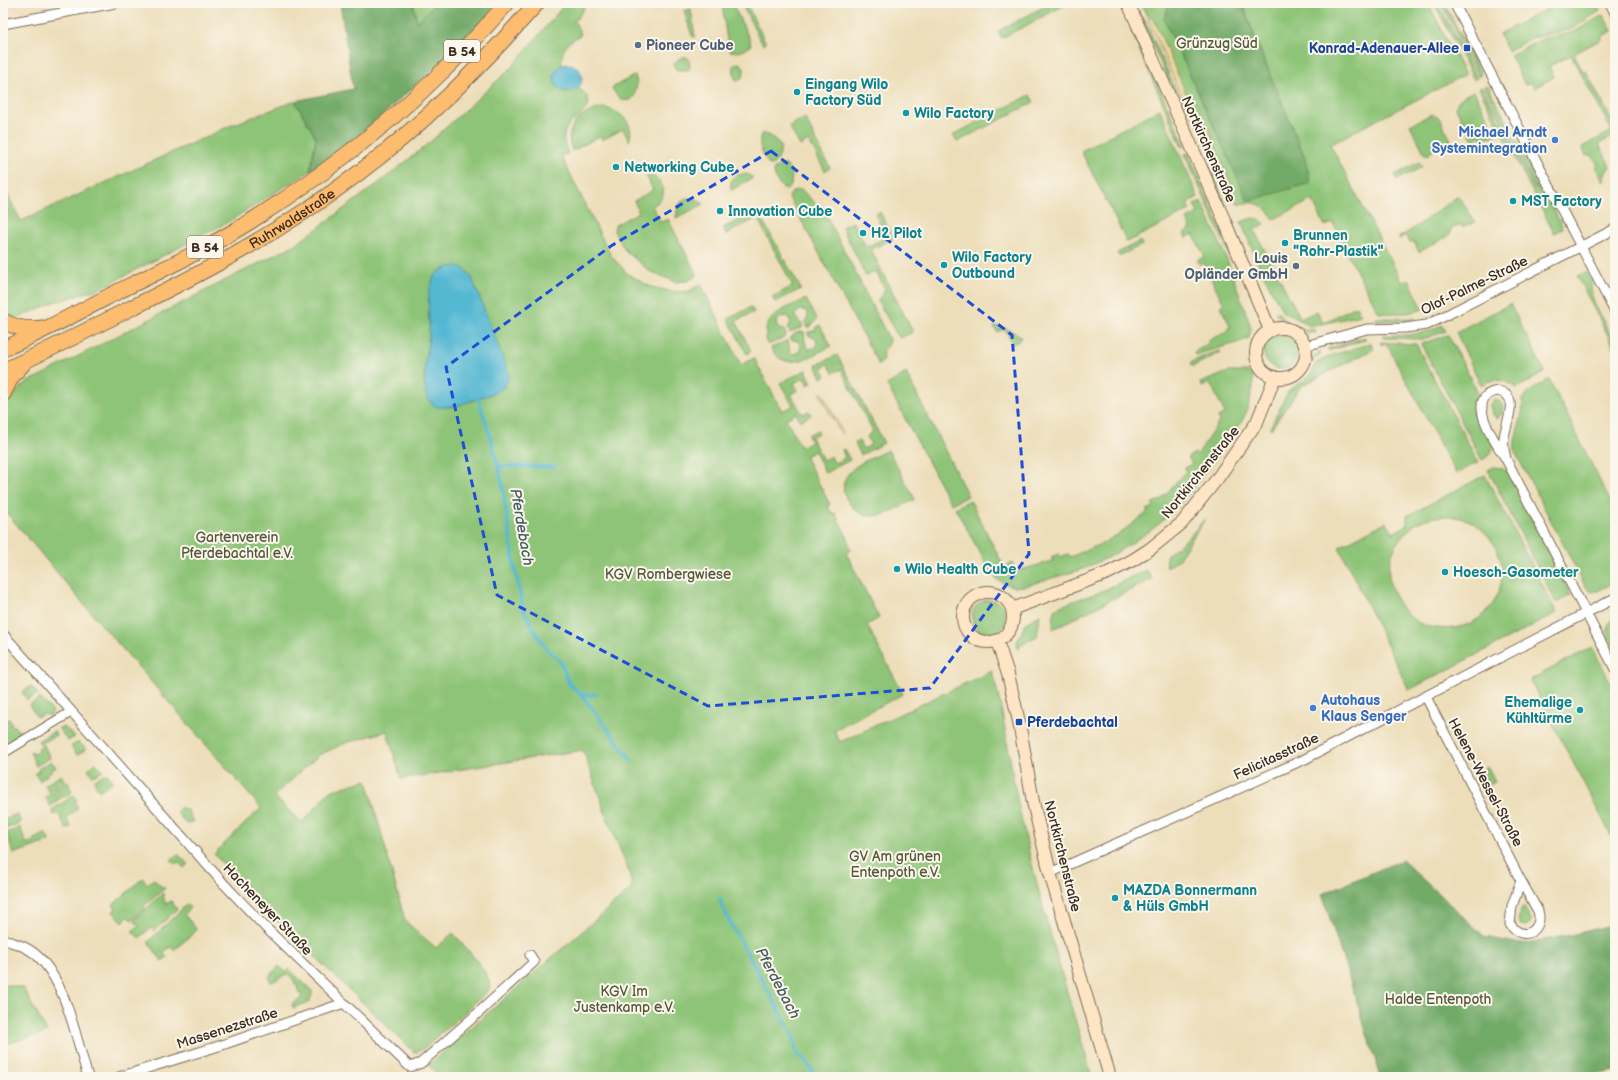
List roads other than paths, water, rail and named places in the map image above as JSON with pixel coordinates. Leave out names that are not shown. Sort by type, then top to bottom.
[{"type":"highway","name":"Ruhrwaldstraße","points":[[3,349],[175,263],[250,222],[328,170],[416,97],[459,55],[507,3]]},
{"type":"highway","name":"Ruhrwaldstraße","points":[[3,371],[181,283],[254,244],[289,222],[356,175],[434,112],[498,47],[537,3]]},
{"type":"highway","points":[[3,321],[14,326],[33,329],[51,326]]},
{"type":"highway","points":[[3,394],[17,370],[32,358]]},
{"type":"main road","name":"Nortkirchenstraße","points":[[1128,3],[1225,222],[1270,330]]},
{"type":"main road","points":[[1277,328],[1291,330],[1297,334],[1305,346],[1304,360],[1301,367],[1290,376],[1275,377],[1268,374],[1258,363],[1256,348],[1259,340],[1270,330],[1277,328]]},
{"type":"main road","name":"Nortkirchenstraße","points":[[1012,609],[1108,573],[1150,549],[1182,523],[1217,479],[1257,422],[1275,377]]},
{"type":"main road","points":[[991,592],[1004,597],[1012,609],[1012,623],[1010,629],[1006,635],[997,641],[978,641],[968,632],[963,620],[965,607],[968,602],[978,594],[991,592]]},
{"type":"main road","name":"Nortkirchenstraße","points":[[997,641],[1008,674],[1019,722],[1033,802],[1050,873],[1110,1077]]},
{"type":"street","points":[[3,24],[115,3]]},
{"type":"street","points":[[1454,3],[1615,312]]},
{"type":"street","points":[[1610,3],[1615,13]]},
{"type":"street","name":"Olof-Palme-Straße","points":[[1305,346],[1367,329],[1416,328],[1427,325],[1615,229]]},
{"type":"street","points":[[1506,459],[1503,442],[1511,413],[1511,405],[1506,396],[1498,391],[1490,393],[1485,397],[1481,409],[1484,418],[1615,669]]},
{"type":"street","name":"Felicitasstraße","points":[[1050,873],[1305,759],[1615,598]]},
{"type":"street","name":"Hacheneyer Straße","points":[[3,634],[239,900],[264,926],[410,1066],[421,1062],[534,962],[530,955]]},
{"type":"street","name":"Helene-Wessel-Straße","points":[[1426,697],[1521,880],[1539,915],[1538,926],[1534,931],[1523,934],[1516,932],[1510,924],[1512,906],[1521,880]]},
{"type":"street","points":[[3,753],[71,712]]},
{"type":"street","points":[[3,939],[27,948],[44,962],[57,980],[65,1000],[88,1077]]},
{"type":"street","name":"Massenezstraße","points":[[118,1077],[229,1042],[344,1003]]},
{"type":"water","points":[[568,64],[578,68],[582,78],[578,88],[568,92],[558,88],[554,78],[558,68]]},
{"type":"water","points":[[458,266],[466,270],[472,278],[509,373],[504,387],[497,392],[459,405],[440,407],[435,406],[429,401],[424,383],[429,333],[429,293],[433,279],[437,273],[447,268]]},
{"type":"waterway","name":"Pferdebach","points":[[477,394],[502,482],[515,570],[523,608],[534,630],[546,648],[561,662],[569,684],[581,694],[632,761]]},
{"type":"waterway","points":[[498,466],[555,467]]},
{"type":"waterway","points":[[582,694],[597,695]]},
{"type":"waterway","name":"Pferdebach","points":[[720,899],[724,911],[793,1036],[797,1054],[805,1059],[815,1077]]},
{"type":"place","name":"Pioneer Cube","points":[[638,45]]},
{"type":"place","name":"Konrad-Adenauer-Allee","points":[[1467,48]]},
{"type":"place","name":"Eingang Wilo Factory Süd","points":[[797,92]]},
{"type":"place","name":"Wilo Factory","points":[[906,113]]},
{"type":"place","name":"Michael Arndt Systemintegration","points":[[1555,140]]},
{"type":"place","name":"Networking Cube","points":[[616,167]]},
{"type":"place","name":"MST Factory","points":[[1513,201]]},
{"type":"place","name":"Innovation Cube","points":[[720,211]]},
{"type":"place","name":"H2 Pilot","points":[[863,233]]},
{"type":"place","name":"Brunnen \"Rohr-Plastik\"","points":[[1285,243]]},
{"type":"place","name":"Wilo Factory Outbound","points":[[944,265]]},
{"type":"place","name":"Louis Opländer GmbH","points":[[1296,266]]},
{"type":"place","name":"Wilo Health Cube","points":[[897,569]]},
{"type":"place","name":"Hoesch-Gasometer","points":[[1445,572]]},
{"type":"place","name":"Autohaus Klaus Senger","points":[[1313,708]]},
{"type":"place","name":"Ehemalige Kühltürme","points":[[1580,710]]},
{"type":"place","name":"Pferdebachtal","points":[[1019,722]]},
{"type":"place","name":"MAZDA Bonnermann & Hüls GmbH","points":[[1115,898]]},
{"type":"park label","name":"Grünzug Süd","points":[[1217,43]]},
{"type":"park label","name":"Gartenverein Pferdebachtal e.V.","points":[[237,546]]},
{"type":"park label","name":"KGV Rombergwiese","points":[[668,574]]},
{"type":"park label","name":"GV Am grünen Entenpoth e.V.","points":[[895,864]]},
{"type":"park label","name":"Halde Entenpoth","points":[[1438,999]]},
{"type":"park label","name":"KGV Im Justenkamp e.V.","points":[[624,1000]]}]
